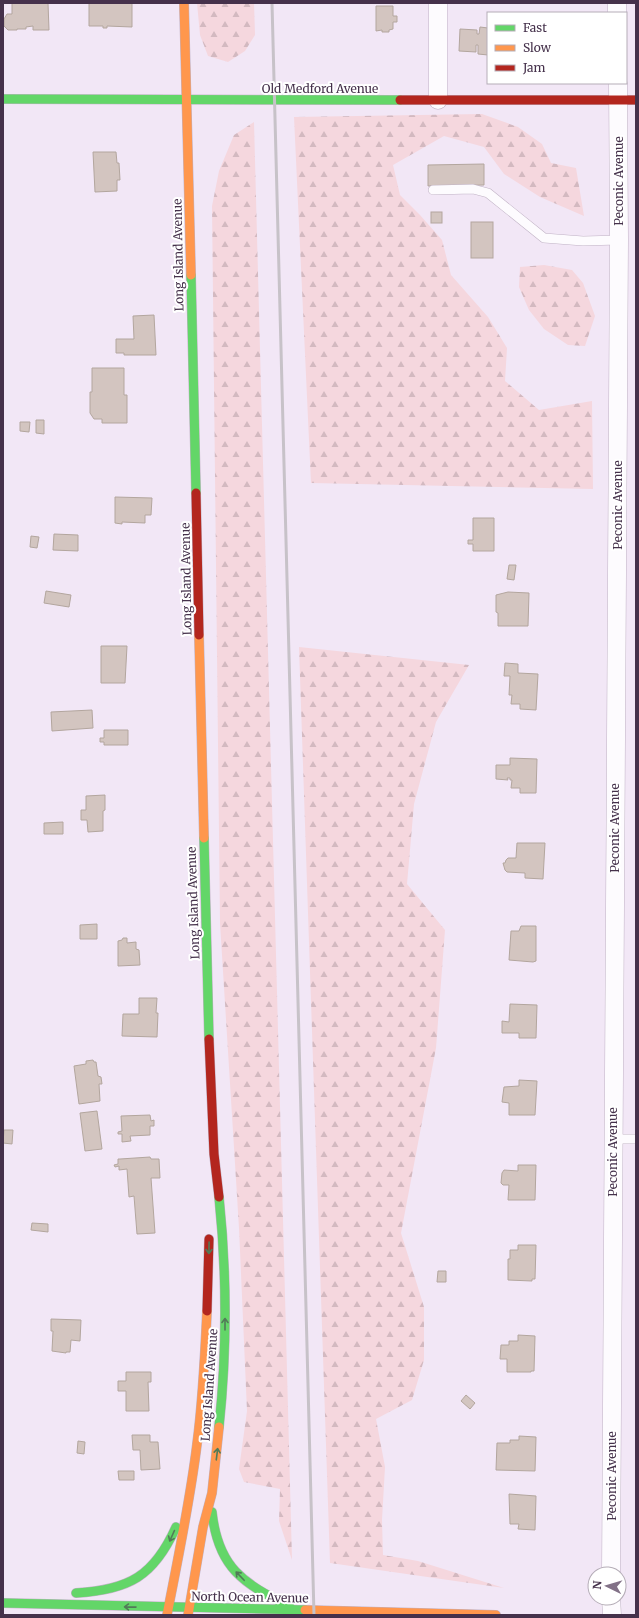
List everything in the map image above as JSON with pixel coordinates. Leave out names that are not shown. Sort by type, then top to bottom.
[{"type":"street","name":"Long Island Avenue","points":[[184,3],[203,832],[214,1154],[223,1238],[225,1327],[221,1408],[212,1493],[188,1612]]},
{"type":"street","points":[[438,3],[438,100]]},
{"type":"street","name":"Old Medford Avenue","points":[[3,99],[438,100],[618,92],[636,100]]},
{"type":"street","name":"Peconic Avenue","points":[[611,1566],[612,1139],[619,240],[618,92]]},
{"type":"street","name":"Long Island Avenue","points":[[211,1208],[214,1154]]},
{"type":"street","name":"Long Island Avenue","points":[[168,1612],[191,1486],[200,1422],[207,1343],[210,1231]]},
{"type":"street","points":[[65,1593],[111,1590],[135,1581],[148,1571],[158,1560],[172,1537],[191,1486]]},
{"type":"street","points":[[212,1493],[212,1526],[216,1540],[230,1565],[240,1577],[251,1586],[297,1610]]},
{"type":"street","points":[[3,1599],[34,1595]]},
{"type":"street","name":"North Ocean Avenue","points":[[3,1603],[168,1612],[297,1610],[496,1615]]},
{"type":"lane","points":[[433,190],[473,189],[488,193],[544,238],[583,241],[619,240]]},
{"type":"lane","points":[[612,1139],[636,1139]]},
{"type":"green space","points":[[197,3],[254,3],[255,35],[245,51],[228,62],[208,56],[200,35]]},
{"type":"green space","points":[[482,114],[518,127],[542,144],[551,163],[576,168],[584,216],[540,197],[504,174],[484,147],[444,136],[393,165],[400,195],[442,240],[451,275],[488,317],[507,348],[505,381],[539,410],[592,401],[593,489],[311,483],[294,117]]},
{"type":"green space","points":[[254,122],[292,1560],[279,1521],[280,1489],[244,1482],[239,1469],[247,1411],[239,1228],[220,923],[212,206],[219,171],[234,135]]},
{"type":"green space","points":[[544,265],[572,270],[583,283],[595,316],[585,346],[568,345],[544,329],[529,310],[519,287],[520,267]]},
{"type":"green space","points":[[299,647],[469,665],[436,722],[414,804],[407,884],[445,930],[436,1048],[401,1233],[424,1307],[424,1360],[412,1400],[376,1419],[385,1467],[382,1520],[383,1555],[418,1561],[504,1588],[330,1563]]},
{"type":"building","points":[[12,3],[48,3],[49,30],[33,30],[33,26],[26,27],[26,29],[8,30],[4,26],[4,19],[7,14],[12,14]]},
{"type":"building","points":[[89,3],[132,3],[132,27],[107,26],[107,28],[103,28],[103,26],[89,26]]},
{"type":"building","points":[[376,6],[393,6],[393,16],[397,16],[397,22],[393,22],[393,29],[389,30],[389,32],[382,32],[382,30],[376,31]]},
{"type":"building","points":[[480,27],[487,28],[487,55],[478,54],[478,45],[476,45],[476,52],[459,51],[460,29],[477,30],[477,34],[479,34]]},
{"type":"building","points":[[93,152],[116,152],[117,163],[119,163],[120,180],[117,180],[117,191],[95,192]]},
{"type":"building","points":[[484,164],[484,185],[428,186],[428,165]]},
{"type":"building","points":[[431,212],[442,212],[442,223],[431,223]]},
{"type":"building","points":[[471,222],[493,222],[493,258],[471,258]]},
{"type":"building","points":[[154,315],[156,355],[124,355],[124,353],[116,353],[116,339],[134,339],[133,316]]},
{"type":"building","points":[[92,368],[124,368],[124,395],[127,395],[127,423],[102,423],[102,419],[94,419],[90,413]]},
{"type":"building","points":[[36,420],[44,420],[44,434],[36,433]]},
{"type":"building","points":[[20,422],[30,422],[29,432],[20,431]]},
{"type":"building","points":[[115,497],[152,498],[151,515],[145,515],[145,523],[115,523]]},
{"type":"building","points":[[473,518],[494,518],[494,551],[473,551],[473,544],[468,544],[468,540],[473,540]]},
{"type":"building","points":[[54,534],[78,535],[78,551],[53,550]]},
{"type":"building","points":[[31,536],[39,537],[37,548],[30,547]]},
{"type":"building","points":[[509,565],[516,565],[514,580],[507,579]]},
{"type":"building","points":[[46,591],[71,595],[69,607],[44,603]]},
{"type":"building","points":[[508,592],[529,593],[528,626],[498,626],[496,595]]},
{"type":"building","points":[[101,646],[127,646],[125,683],[101,683]]},
{"type":"building","points":[[505,663],[518,664],[518,673],[538,674],[536,710],[520,709],[520,704],[511,704],[512,695],[509,695],[510,676],[504,676]]},
{"type":"building","points":[[92,710],[93,728],[52,731],[51,712]]},
{"type":"building","points":[[104,730],[128,730],[128,745],[104,745],[104,742],[100,742],[100,738],[104,738]]},
{"type":"building","points":[[510,758],[537,759],[536,793],[520,793],[520,788],[511,788],[512,780],[510,780],[510,778],[507,778],[508,780],[496,779],[496,765],[510,765]]},
{"type":"building","points":[[105,795],[103,831],[88,832],[87,820],[81,820],[81,810],[86,810],[86,796]]},
{"type":"building","points":[[63,822],[63,834],[44,834],[44,823]]},
{"type":"building","points":[[517,843],[545,843],[543,879],[525,878],[525,873],[507,872],[505,870],[503,863],[505,863],[508,858],[516,858]]},
{"type":"building","points":[[97,924],[97,939],[80,939],[80,925]]},
{"type":"building","points":[[521,926],[536,926],[536,961],[509,960],[511,931],[519,931]]},
{"type":"building","points":[[123,938],[127,938],[127,943],[136,942],[136,949],[139,950],[140,965],[118,966],[118,941],[122,940]]},
{"type":"building","points":[[139,998],[157,998],[157,1037],[122,1036],[123,1014],[139,1014]]},
{"type":"building","points":[[510,1004],[537,1005],[536,1038],[519,1038],[519,1033],[502,1033],[502,1021],[509,1022]]},
{"type":"building","points":[[93,1060],[96,1062],[98,1076],[101,1077],[102,1084],[99,1084],[100,1101],[79,1104],[74,1066],[86,1064],[86,1061]]},
{"type":"building","points":[[519,1080],[537,1081],[535,1115],[509,1115],[509,1103],[502,1102],[504,1087],[519,1086]]},
{"type":"building","points":[[97,1111],[102,1149],[85,1151],[80,1113]]},
{"type":"building","points":[[150,1115],[151,1121],[154,1120],[154,1126],[150,1126],[150,1135],[130,1136],[131,1141],[122,1142],[122,1134],[118,1134],[118,1132],[122,1131],[121,1116]]},
{"type":"building","points":[[4,1130],[13,1130],[12,1144],[3,1143]]},
{"type":"building","points":[[150,1157],[151,1159],[159,1159],[160,1178],[151,1178],[155,1233],[137,1234],[134,1196],[129,1197],[127,1169],[119,1170],[119,1166],[115,1167],[114,1165],[118,1164],[118,1159]]},
{"type":"building","points":[[518,1165],[536,1165],[535,1200],[508,1200],[509,1185],[503,1185],[501,1183],[502,1173],[504,1170],[518,1171]]},
{"type":"building","points":[[32,1223],[48,1224],[48,1232],[31,1230]]},
{"type":"building","points":[[518,1245],[536,1245],[535,1279],[532,1279],[532,1281],[508,1280],[508,1259],[510,1259],[510,1250],[518,1250]]},
{"type":"building","points":[[438,1271],[446,1271],[446,1282],[437,1282]]},
{"type":"building","points":[[51,1319],[81,1320],[80,1341],[71,1340],[70,1352],[66,1353],[52,1351],[53,1331],[51,1331]]},
{"type":"building","points":[[518,1335],[535,1336],[534,1371],[507,1372],[507,1359],[500,1359],[501,1345],[509,1345],[509,1341],[518,1341]]},
{"type":"building","points":[[126,1372],[151,1372],[151,1382],[148,1382],[149,1411],[126,1411],[126,1391],[118,1391],[118,1381],[126,1381]]},
{"type":"building","points":[[466,1395],[475,1403],[470,1409],[461,1401]]},
{"type":"building","points":[[132,1435],[150,1435],[150,1442],[158,1442],[160,1469],[141,1470],[140,1450],[133,1450]]},
{"type":"building","points":[[519,1436],[536,1437],[535,1471],[496,1470],[497,1443],[510,1443],[510,1440],[519,1440]]},
{"type":"building","points":[[78,1441],[85,1442],[84,1454],[77,1453]]},
{"type":"building","points":[[118,1471],[134,1471],[134,1480],[119,1480]]},
{"type":"building","points":[[509,1494],[536,1496],[535,1530],[518,1529],[519,1524],[510,1524]]},
{"type":"railway","points":[[272,3],[314,1615]]},
{"type":"traffic: fast","points":[[3,99],[400,100]]},
{"type":"traffic: fast","points":[[191,275],[196,493]]},
{"type":"traffic: fast","points":[[204,838],[209,1039]]},
{"type":"traffic: fast","points":[[219,1197],[225,1284],[224,1370],[219,1427]]},
{"type":"traffic: fast","points":[[212,1512],[215,1531],[220,1547],[236,1572],[259,1590],[290,1607]]},
{"type":"traffic: fast","points":[[76,1593],[111,1588],[125,1584],[138,1577],[149,1569],[159,1558],[176,1527]]},
{"type":"traffic: fast","points":[[3,1603],[305,1610]]},
{"type":"traffic: slow","points":[[184,3],[191,275]]},
{"type":"traffic: slow","points":[[199,635],[204,838]]},
{"type":"traffic: slow","points":[[167,1615],[184,1530],[194,1466],[205,1361],[207,1311]]},
{"type":"traffic: slow","points":[[188,1615],[203,1527],[212,1493],[219,1427]]},
{"type":"traffic: slow","points":[[305,1610],[496,1615]]},
{"type":"traffic: jam","points":[[400,100],[636,100]]},
{"type":"traffic: jam","points":[[196,493],[199,635]]},
{"type":"traffic: jam","points":[[209,1039],[214,1154],[219,1197]]},
{"type":"traffic: jam","points":[[207,1311],[209,1239]]}]
